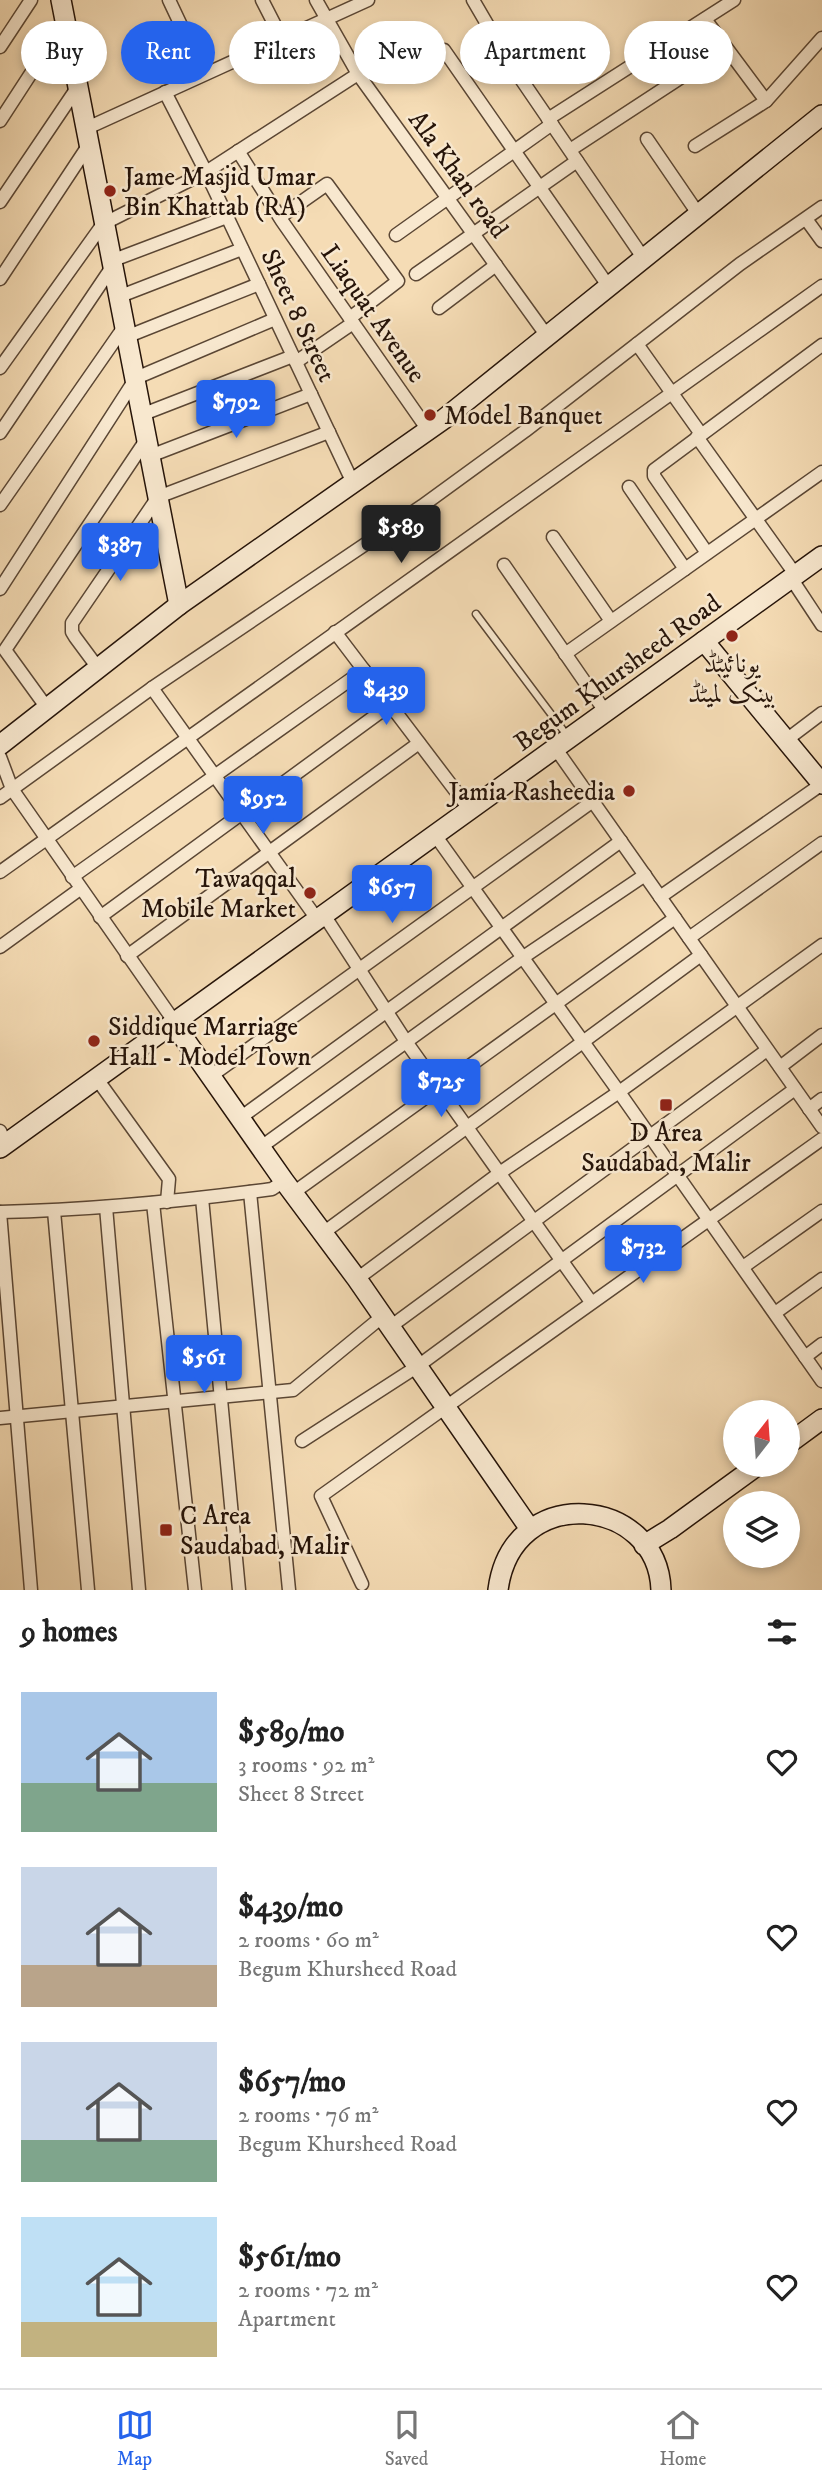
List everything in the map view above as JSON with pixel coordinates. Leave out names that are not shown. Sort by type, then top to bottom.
[{"type":"street","points":[[0,47],[31,0]]},
{"type":"street","points":[[61,0],[65,21]]},
{"type":"street","points":[[169,0],[179,21]]},
{"type":"street","points":[[262,0],[273,21]]},
{"type":"street","name":"Ala Khan road","points":[[316,0],[354,67]]},
{"type":"street","points":[[322,21],[368,0]]},
{"type":"street","points":[[472,0],[508,60],[644,259]]},
{"type":"street","points":[[396,235],[514,151],[550,121],[734,0]]},
{"type":"street","points":[[695,146],[766,101],[822,38]]},
{"type":"street","points":[[446,54],[609,287]]},
{"type":"street","points":[[733,57],[766,101]]},
{"type":"street","points":[[0,368],[103,224],[206,172],[354,77]]},
{"type":"street","points":[[0,121],[24,84]]},
{"type":"street","points":[[77,84],[179,605]]},
{"type":"street","points":[[0,278],[87,138],[182,84]]},
{"type":"street","name":"Ala Khan road","points":[[365,84],[547,336]]},
{"type":"street","points":[[416,274],[540,188],[574,156],[675,84]]},
{"type":"street","points":[[0,202],[78,88]]},
{"type":"street","name":"Sheet 8 Street","points":[[165,92],[206,172],[353,483]]},
{"type":"street","points":[[0,746],[179,605],[428,430],[822,115]]},
{"type":"street","points":[[647,139],[699,215]]},
{"type":"street","name":"Liaquat Avenue","points":[[238,151],[280,217],[428,430]]},
{"type":"street","points":[[141,415],[294,359],[352,321],[398,281],[327,184],[280,217]]},
{"type":"street","points":[[0,798],[152,688],[422,506],[525,431],[740,264],[822,207]]},
{"type":"street","points":[[0,433],[111,264],[227,217]]},
{"type":"street","points":[[806,219],[822,241]]},
{"type":"street","points":[[118,297],[242,249]]},
{"type":"street","points":[[439,308],[496,265]]},
{"type":"street","points":[[0,505],[125,332],[259,284]]},
{"type":"street","points":[[0,872],[822,286]]},
{"type":"street","points":[[0,589],[136,378],[275,319]]},
{"type":"street","points":[[637,344],[791,572],[822,625]]},
{"type":"street","points":[[707,553],[653,473],[656,468],[822,345]]},
{"type":"street","points":[[47,708],[5,650],[148,448],[311,394]]},
{"type":"street","points":[[98,668],[72,632],[72,623],[158,497],[329,432]]},
{"type":"street","points":[[565,654],[822,472]]},
{"type":"street","points":[[629,487],[685,569]]},
{"type":"street","points":[[553,537],[611,621]]},
{"type":"street","name":"Begum Khursheed Road","points":[[375,872],[435,835],[563,739],[704,641],[822,544]]},
{"type":"street","name":"Begum Khursheed Road","points":[[0,1136],[172,1019],[375,872],[464,802],[563,739],[600,704],[791,572],[822,556]]},
{"type":"street","points":[[504,565],[600,704]]},
{"type":"street","points":[[335,632],[464,802]]},
{"type":"street","points":[[660,897],[822,784],[704,641]]},
{"type":"street","points":[[72,877],[364,670]]},
{"type":"street","points":[[152,688],[359,970],[407,1043],[591,1301]]},
{"type":"street","points":[[100,917],[390,705]]},
{"type":"street","points":[[785,741],[822,713]]},
{"type":"street","points":[[563,739],[593,801],[822,1127]]},
{"type":"street","points":[[127,956],[419,743]]},
{"type":"street","points":[[0,757],[12,789],[72,877],[530,1528]]},
{"type":"street","points":[[211,1076],[593,801]]},
{"type":"street","points":[[435,835],[822,1381]]},
{"type":"street","points":[[240,1118],[621,842]]},
{"type":"street","points":[[689,938],[822,843]]},
{"type":"street","points":[[261,1147],[522,958],[645,875]]},
{"type":"street","points":[[0,947],[80,888]]},
{"type":"street","points":[[31,1590],[0,1212],[54,1211],[167,1202],[289,1187],[439,1087],[675,918]]},
{"type":"street","points":[[357,1279],[501,1172],[619,1092],[822,945]]},
{"type":"street","points":[[323,1233],[701,955]]},
{"type":"street","name":"Begum Khursheed Road","points":[[0,1136],[97,1079],[172,1019]]},
{"type":"street","points":[[780,1067],[822,1035]]},
{"type":"street","points":[[0,1418],[293,1390],[386,1321],[535,1221],[767,1050]]},
{"type":"street","points":[[97,1079],[169,1180],[167,1202]]},
{"type":"street","points":[[302,1440],[418,1366],[795,1089]]},
{"type":"street","points":[[809,1108],[822,1099]]},
{"type":"street","points":[[362,1584],[321,1496],[445,1405],[822,1139]]},
{"type":"street","points":[[250,1192],[289,1590]]},
{"type":"street","points":[[202,1198],[239,1590]]},
{"type":"street","points":[[153,1203],[195,1590]]},
{"type":"street","points":[[106,1207],[139,1590]]},
{"type":"street","points":[[54,1211],[88,1590]]},
{"type":"street","points":[[743,1267],[822,1211]]},
{"type":"street","points":[[775,1313],[822,1279]]},
{"type":"street","points":[[805,1357],[822,1344]]},
{"type":"street","points":[[800,1435],[822,1419]]},
{"type":"street","points":[[644,1545],[742,1477]]},
{"type":"street","points":[[498,1590],[500,1571],[511,1548],[530,1528],[551,1517],[577,1513],[602,1516],[625,1527],[644,1545],[655,1564],[661,1590]]},
{"type":"lane","points":[[475,614],[563,739]]},
{"type":"place","name":"Jame Masjid Umar Bin Khattab (RA)","points":[[110,191]]},
{"type":"place","name":"Model Banquet","points":[[430,415]]},
{"type":"place","name":"یونائیٹڈ بینک لمیٹڈ","points":[[732,636]]},
{"type":"place","name":"Jamia Rasheedia","points":[[629,791]]},
{"type":"place","name":"Tawaqqal Mobile Market","points":[[310,893]]},
{"type":"place","name":"Siddique Marriage Hall - Model Town","points":[[94,1041]]},
{"type":"place","name":"D Area Saudabad, Malir","points":[[666,1105]]},
{"type":"place","name":"C Area Saudabad, Malir","points":[[166,1530]]}]
